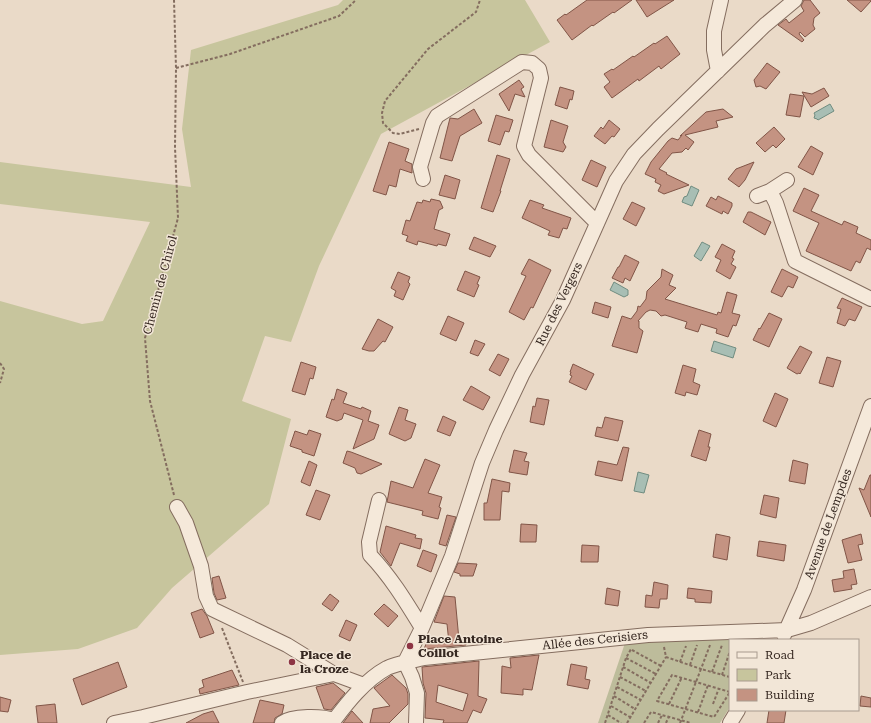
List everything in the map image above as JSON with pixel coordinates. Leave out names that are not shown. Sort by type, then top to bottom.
[{"type":"street","points":[[718,71],[714,50],[714,31],[721,0]]},
{"type":"street","name":"Rue des Vergers","points":[[405,662],[422,628],[452,556],[482,464],[496,430],[522,375],[564,300],[616,181],[634,154],[658,129],[766,25],[795,0]]},
{"type":"street","points":[[423,179],[420,167],[433,123],[437,116],[522,62],[532,63],[539,69],[541,78],[524,146],[529,155],[597,223]]},
{"type":"street","points":[[787,180],[764,194],[776,203],[795,261],[871,299]]},
{"type":"street","name":"Avenue de Lempdes","points":[[784,635],[798,608],[871,406]]},
{"type":"street","points":[[379,500],[369,542],[370,555],[385,571],[422,628]]},
{"type":"street","points":[[177,507],[186,523],[201,566],[206,596],[212,609],[287,645],[334,674],[364,685]]},
{"type":"street","name":"Allée des Cerisiers","points":[[405,662],[424,658],[648,635],[784,635],[871,597]]},
{"type":"street","points":[[798,608],[810,616],[823,617]]},
{"type":"street","points":[[282,723],[295,718],[326,718],[333,722],[364,685],[388,668],[405,662],[417,693],[416,723]]},
{"type":"street","points":[[114,723],[144,720],[247,692],[334,674]]},
{"type":"street","points":[[730,723],[737,711]]},
{"type":"path","name":"Chemin de Chirol","points":[[174,0],[176,68],[175,147],[178,218],[145,338],[150,401],[177,507]]},
{"type":"path","points":[[176,68],[230,54],[339,16],[356,0]]},
{"type":"path","points":[[433,123],[400,134],[393,133],[382,123],[382,113],[386,101],[428,49],[476,12],[480,0]]},
{"type":"path","points":[[0,363],[4,369],[0,384]]},
{"type":"path","points":[[212,609],[219,617],[234,661],[247,692]]},
{"type":"path","points":[[679,646],[722,644],[712,672]]},
{"type":"path","points":[[690,665],[697,645]]},
{"type":"path","points":[[680,723],[710,645]]},
{"type":"path","points":[[680,662],[686,646]]},
{"type":"path","points":[[627,723],[666,657],[664,647],[658,647]]},
{"type":"path","points":[[631,649],[638,648]]},
{"type":"path","points":[[631,649],[661,666]]},
{"type":"path","points":[[605,723],[626,658],[631,649]]},
{"type":"path","points":[[722,675],[729,654]]},
{"type":"path","points":[[666,657],[729,677]]},
{"type":"path","points":[[626,658],[656,674]]},
{"type":"path","points":[[623,667],[651,683]]},
{"type":"path","points":[[729,692],[672,675],[657,701],[714,717],[729,694]]},
{"type":"path","points":[[620,677],[646,692]]},
{"type":"path","points":[[669,704],[682,677]]},
{"type":"path","points":[[698,712],[708,685]]},
{"type":"path","points":[[617,687],[641,700]]},
{"type":"path","points":[[713,704],[719,688]]},
{"type":"path","points":[[614,696],[636,709]]},
{"type":"path","points":[[610,706],[631,717]]},
{"type":"path","points":[[644,723],[651,712],[691,723]]},
{"type":"path","points":[[608,715],[621,723]]},
{"type":"path","points":[[658,723],[662,715]]},
{"type":"path","points":[[666,723],[669,716]]},
{"type":"green space","points":[[343,0],[525,0],[550,42],[381,134],[319,266],[291,342],[265,336],[242,401],[291,419],[269,504],[172,588],[137,628],[78,649],[0,655],[0,301],[82,324],[103,321],[150,222],[0,204],[0,162],[191,187],[182,129],[191,50],[338,5]]},
{"type":"green space","points":[[763,634],[765,639],[729,639],[729,709],[720,723],[598,723],[625,643]]},
{"type":"shaded area","points":[[830,104],[834,111],[818,120],[814,118],[814,113]]},
{"type":"shaded area","points":[[691,186],[699,190],[692,206],[682,202],[684,197],[687,196]]},
{"type":"shaded area","points":[[702,242],[710,246],[701,261],[694,256]]},
{"type":"shaded area","points":[[614,282],[628,290],[628,295],[624,297],[610,290]]},
{"type":"shaded area","points":[[714,341],[736,348],[733,358],[711,351]]},
{"type":"shaded area","points":[[638,472],[649,475],[644,493],[634,491]]},
{"type":"building","points":[[587,0],[632,0],[614,13],[613,12],[593,26],[592,25],[572,40],[557,20]]},
{"type":"building","points":[[636,0],[674,0],[647,17]]},
{"type":"building","points":[[804,0],[810,0],[820,13],[814,18],[813,25],[815,29],[805,37],[800,32],[799,34],[804,40],[802,42],[778,25],[786,19],[789,23],[804,11],[801,6]]},
{"type":"building","points":[[847,0],[871,0],[871,1],[861,12]]},
{"type":"building","points":[[667,36],[680,54],[661,69],[659,66],[612,98],[604,87],[610,82],[604,74],[612,69],[613,70]]},
{"type":"building","points":[[767,63],[780,72],[766,89],[760,86],[756,87],[754,80]]},
{"type":"building","points":[[519,80],[524,87],[521,89],[525,97],[515,94],[509,111],[499,94]]},
{"type":"building","points":[[560,87],[574,91],[572,100],[570,99],[567,109],[555,105]]},
{"type":"building","points":[[824,88],[829,96],[811,107],[802,92],[812,94]]},
{"type":"building","points":[[790,94],[804,96],[800,117],[786,115]]},
{"type":"building","points":[[474,109],[482,123],[460,136],[452,161],[440,158],[450,118],[458,119]]},
{"type":"building","points":[[723,109],[733,117],[716,121],[718,127],[685,135],[694,142],[688,150],[686,148],[682,152],[672,153],[659,169],[689,185],[664,194],[658,191],[661,185],[655,182],[656,179],[645,174],[651,162],[668,141],[672,138],[678,140],[682,135],[680,136],[706,112]]},
{"type":"building","points":[[496,115],[513,120],[509,132],[505,131],[500,145],[488,141]]},
{"type":"building","points":[[551,120],[568,126],[563,142],[566,147],[563,152],[544,147]]},
{"type":"building","points":[[609,120],[620,129],[614,137],[612,136],[605,144],[594,136],[601,127],[603,129]]},
{"type":"building","points":[[774,127],[785,139],[776,148],[773,145],[765,152],[756,143]]},
{"type":"building","points":[[389,142],[409,149],[405,161],[412,164],[412,173],[400,169],[396,187],[389,185],[386,195],[373,191]]},
{"type":"building","points":[[811,146],[823,153],[813,175],[798,167]]},
{"type":"building","points":[[497,155],[510,159],[501,191],[493,212],[481,208]]},
{"type":"building","points":[[591,160],[606,167],[597,187],[582,180]]},
{"type":"building","points":[[754,162],[745,180],[739,187],[728,179],[736,169]]},
{"type":"building","points":[[445,175],[460,180],[455,199],[439,195]]},
{"type":"building","points":[[804,188],[819,195],[811,211],[842,225],[844,221],[858,227],[856,233],[871,240],[871,250],[867,248],[860,263],[856,261],[851,271],[806,251],[819,223],[793,211]]},
{"type":"building","points":[[718,196],[732,203],[728,214],[723,211],[722,214],[706,206],[711,197],[716,200]]},
{"type":"building","points":[[431,199],[440,201],[443,208],[439,210],[434,229],[450,234],[446,246],[438,244],[437,246],[418,241],[417,245],[406,241],[408,236],[402,234],[406,220],[410,221],[417,202],[422,203],[423,200],[430,202]]},
{"type":"building","points":[[530,200],[544,205],[542,208],[571,218],[567,229],[563,228],[559,238],[548,235],[550,231],[522,218]]},
{"type":"building","points":[[632,202],[645,208],[636,226],[623,219]]},
{"type":"building","points":[[748,212],[771,222],[765,235],[743,222]]},
{"type":"building","points":[[474,237],[496,246],[490,257],[469,249]]},
{"type":"building","points":[[722,244],[735,251],[732,258],[734,259],[731,264],[736,267],[730,279],[716,271],[721,260],[715,257]]},
{"type":"building","points":[[625,255],[639,262],[630,281],[625,278],[623,283],[612,278]]},
{"type":"building","points":[[529,259],[551,270],[533,308],[531,307],[524,320],[509,312],[526,276],[521,274]]},
{"type":"building","points":[[662,269],[673,275],[669,285],[676,288],[665,299],[717,315],[718,312],[721,313],[727,292],[737,295],[732,313],[740,315],[736,326],[733,325],[728,337],[716,333],[717,329],[701,324],[698,332],[685,328],[687,322],[665,315],[661,316],[656,311],[650,310],[646,312],[638,321],[639,328],[643,331],[637,353],[612,346],[622,316],[631,319],[637,311],[638,306],[640,307],[646,299],[647,291],[661,277]]},
{"type":"building","points":[[782,269],[798,277],[793,288],[788,286],[782,297],[771,292]]},
{"type":"building","points":[[465,271],[480,277],[477,284],[479,285],[474,297],[457,290]]},
{"type":"building","points":[[398,272],[410,277],[408,282],[410,284],[403,300],[394,296],[396,291],[391,288]]},
{"type":"building","points":[[842,298],[862,307],[855,321],[849,319],[845,326],[837,323],[841,309],[837,308]]},
{"type":"building","points":[[595,302],[611,307],[608,318],[592,313]]},
{"type":"building","points":[[769,313],[782,319],[769,347],[753,340]]},
{"type":"building","points":[[448,316],[464,323],[456,341],[440,334]]},
{"type":"building","points":[[378,319],[393,327],[385,342],[383,341],[374,351],[362,349]]},
{"type":"building","points":[[475,340],[485,344],[478,356],[470,353]]},
{"type":"building","points":[[800,346],[812,352],[800,374],[797,374],[787,368]]},
{"type":"building","points":[[498,354],[509,359],[500,376],[489,370]]},
{"type":"building","points":[[827,357],[841,361],[833,387],[819,383]]},
{"type":"building","points":[[301,362],[316,367],[313,379],[310,378],[305,395],[292,391]]},
{"type":"building","points":[[573,364],[594,374],[586,390],[569,382],[572,376],[570,375],[570,372]]},
{"type":"building","points":[[683,365],[696,369],[693,382],[700,385],[697,395],[686,392],[685,396],[675,393]]},
{"type":"building","points":[[471,386],[490,397],[483,410],[463,400]]},
{"type":"building","points":[[337,389],[347,393],[343,403],[361,409],[362,407],[371,411],[368,421],[379,425],[374,439],[353,449],[363,420],[344,413],[342,419],[337,421],[326,417],[332,399],[334,400]]},
{"type":"building","points":[[775,393],[788,399],[776,427],[763,421]]},
{"type":"building","points":[[537,398],[549,400],[544,425],[530,422],[533,406],[535,407]]},
{"type":"building","points":[[399,407],[408,410],[405,420],[416,424],[411,438],[405,441],[389,434]]},
{"type":"building","points":[[443,416],[456,422],[450,436],[437,431]]},
{"type":"building","points":[[605,417],[623,421],[618,441],[595,436],[597,427],[602,428]]},
{"type":"building","points":[[309,430],[321,434],[314,456],[290,446],[295,431],[307,435]]},
{"type":"building","points":[[699,430],[711,434],[708,447],[710,447],[706,461],[691,456]]},
{"type":"building","points":[[623,447],[629,448],[622,481],[595,475],[598,461],[617,465]]},
{"type":"building","points":[[514,450],[527,453],[524,461],[529,462],[527,475],[509,472]]},
{"type":"building","points":[[347,451],[382,464],[361,474],[357,473],[355,468],[343,463]]},
{"type":"building","points":[[425,459],[440,465],[428,493],[442,497],[438,519],[422,515],[423,511],[387,502],[391,481],[413,488]]},
{"type":"building","points":[[793,460],[808,464],[805,484],[789,481]]},
{"type":"building","points":[[309,461],[317,465],[310,486],[301,482]]},
{"type":"building","points":[[870,475],[871,517],[859,488],[864,490]]},
{"type":"building","points":[[492,479],[510,483],[509,492],[502,491],[500,520],[484,520],[484,503],[487,503]]},
{"type":"building","points":[[316,490],[330,495],[320,520],[306,515]]},
{"type":"building","points":[[764,495],[779,498],[776,518],[760,514]]},
{"type":"building","points":[[447,515],[456,517],[446,546],[439,544]]},
{"type":"building","points":[[521,524],[537,525],[536,542],[520,542]]},
{"type":"building","points":[[386,526],[416,535],[415,538],[422,539],[420,549],[400,543],[391,566],[380,552]]},
{"type":"building","points":[[716,534],[730,537],[727,560],[713,557]]},
{"type":"building","points":[[861,534],[863,544],[858,545],[862,560],[848,563],[842,540]]},
{"type":"building","points":[[759,541],[786,545],[784,561],[757,556]]},
{"type":"building","points":[[582,545],[599,546],[598,562],[581,562]]},
{"type":"building","points":[[423,550],[437,555],[431,572],[417,566]]},
{"type":"building","points":[[458,563],[477,564],[473,576],[460,576],[460,574],[454,572]]},
{"type":"building","points":[[854,569],[857,584],[851,585],[852,589],[834,592],[832,580],[844,578],[843,571]]},
{"type":"building","points":[[219,576],[226,598],[217,600],[214,593],[212,578]]},
{"type":"building","points":[[654,582],[668,585],[667,599],[660,599],[659,608],[645,607],[646,595],[652,596]]},
{"type":"building","points":[[607,588],[620,591],[618,606],[605,604]]},
{"type":"building","points":[[688,588],[712,591],[711,603],[695,602],[695,599],[687,598]]},
{"type":"building","points":[[330,594],[339,601],[332,611],[322,604]]},
{"type":"building","points":[[444,596],[455,597],[459,640],[465,640],[466,645],[424,649],[426,644],[449,643],[447,624],[434,622]]},
{"type":"building","points":[[384,604],[398,616],[388,627],[374,614]]},
{"type":"building","points":[[202,609],[207,616],[214,633],[200,638],[191,613]]},
{"type":"building","points":[[346,620],[357,625],[350,641],[339,636]]},
{"type":"building","points":[[539,655],[532,690],[523,689],[523,695],[501,693],[502,666],[511,668],[510,658]]},
{"type":"building","points":[[479,661],[478,696],[487,699],[481,713],[473,710],[467,723],[443,723],[444,720],[425,718],[426,693],[423,683],[422,667]],"holes":[[[438,685],[468,694],[463,711],[436,702]]]},
{"type":"building","points":[[118,662],[127,687],[82,705],[73,679]]},
{"type":"building","points":[[571,664],[587,667],[585,679],[590,680],[588,689],[567,685]]},
{"type":"building","points":[[232,670],[239,685],[200,694],[199,689],[204,687],[202,680]]},
{"type":"building","points":[[392,675],[406,688],[408,694],[408,704],[389,723],[370,723],[373,709],[390,706],[374,688]]},
{"type":"building","points":[[333,683],[345,693],[331,710],[324,709],[316,687]]},
{"type":"building","points":[[861,696],[871,698],[871,707],[860,706]]},
{"type":"building","points":[[0,697],[11,700],[8,712],[0,711]]},
{"type":"building","points":[[260,700],[284,705],[282,714],[275,718],[274,723],[253,723]]},
{"type":"building","points":[[55,704],[57,723],[38,723],[36,706]]},
{"type":"building","points":[[213,711],[219,723],[186,723],[203,714]]},
{"type":"building","points":[[352,711],[363,723],[343,723]]},
{"type":"building","points":[[769,711],[786,711],[784,723],[767,723]]},
{"type":"place","name":"Place Antoine Coillot","points":[[410,646]]},
{"type":"place","name":"Place de la Croze","points":[[292,662]]}]
